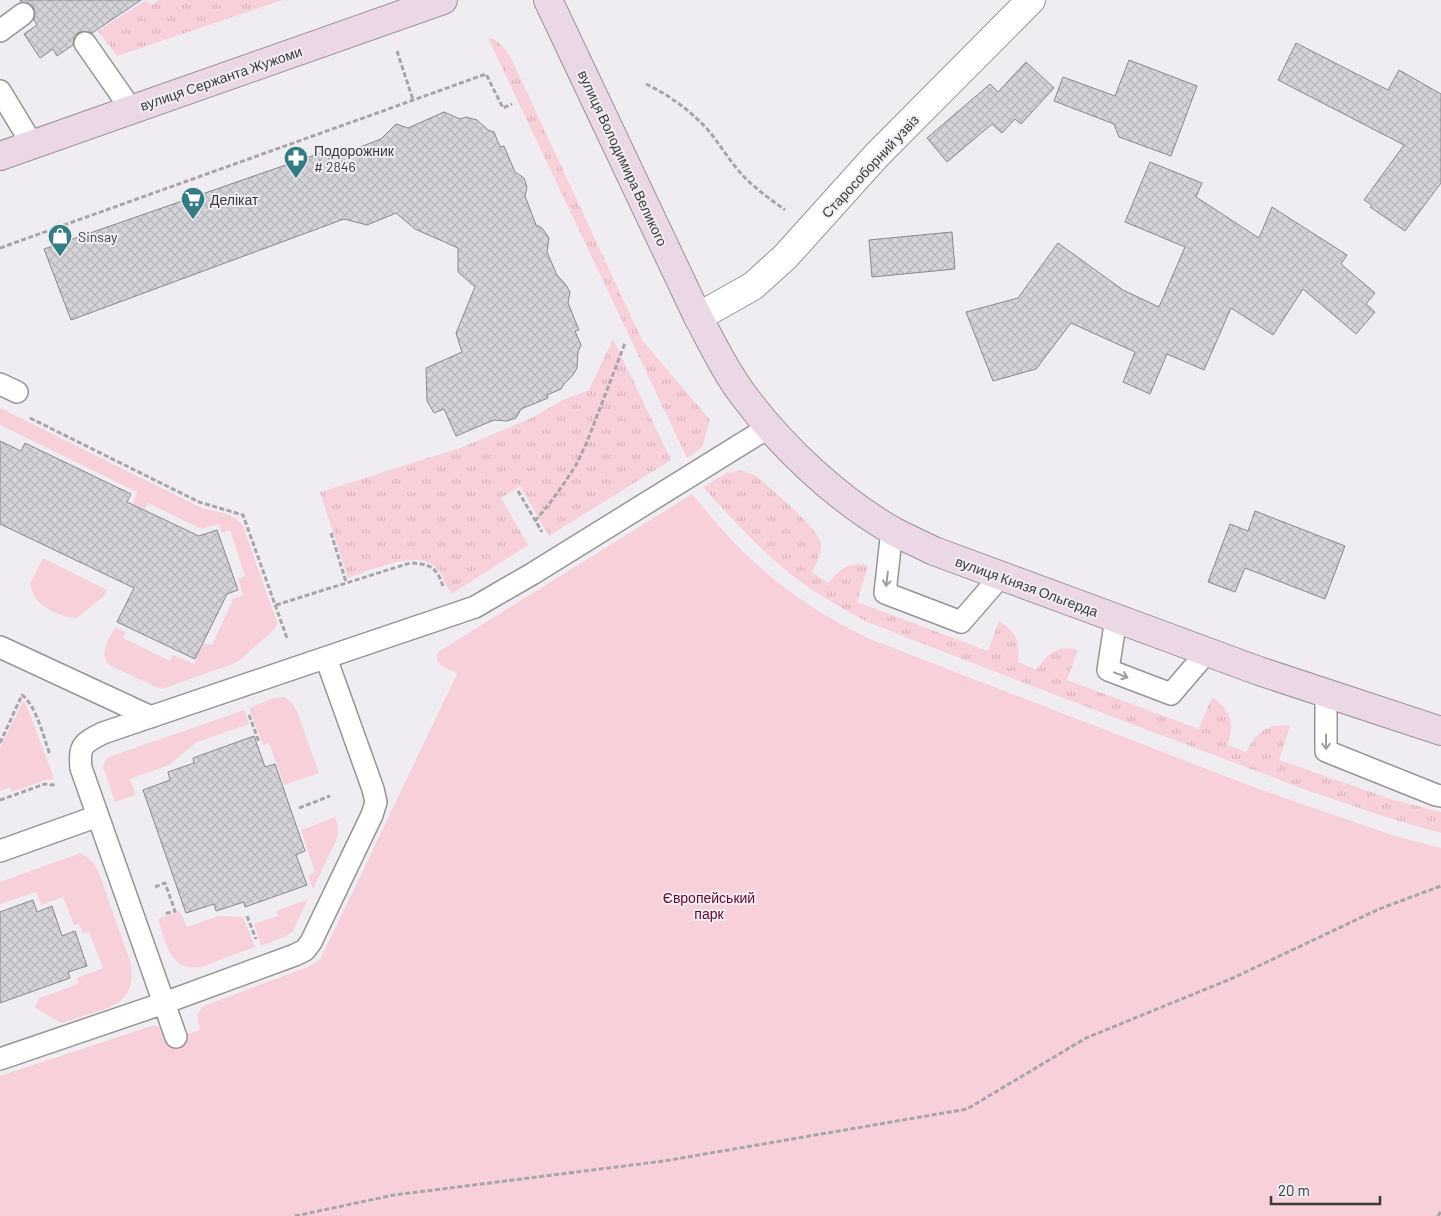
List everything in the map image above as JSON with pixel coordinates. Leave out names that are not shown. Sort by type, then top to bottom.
[{"type":"main road","name":"вулиця Сержанта Жужоми","points":[[0,156],[443,0]]},
{"type":"main road","name":"вулиця Володимира Великого","points":[[548,0],[698,317]]},
{"type":"main road","name":"вулиця Князя Ольгерда","points":[[698,317],[725,367],[743,395],[769,427],[804,465],[855,505],[892,530],[934,551],[1000,577],[1207,652],[1441,732]]},
{"type":"street","name":"Старособорний узвіз","points":[[698,317],[753,286],[785,257],[876,156],[1031,0]]},
{"type":"lane","points":[[0,31],[23,14]]},
{"type":"lane","points":[[85,43],[131,110]]},
{"type":"lane","points":[[0,91],[32,144]]},
{"type":"lane","points":[[176,1037],[81,768],[80,754],[86,742],[103,733],[151,716],[459,614],[483,604],[769,427]]},
{"type":"lane","points":[[892,530],[885,593],[961,622],[1000,577]]},
{"type":"lane","points":[[1116,618],[1108,670],[1171,694],[1207,652]]},
{"type":"lane","points":[[0,647],[151,716]]},
{"type":"lane","points":[[0,1059],[164,1003],[295,956],[305,950],[311,942],[372,815],[376,802],[326,658]]},
{"type":"lane","points":[[1326,693],[1326,751],[1441,796]]},
{"type":"lane","points":[[0,852],[98,816]]},
{"type":"path","points":[[396,46],[413,100]]},
{"type":"path","points":[[0,248],[486,74],[504,108],[512,104]]},
{"type":"path","points":[[646,84],[666,95],[696,118],[753,186],[812,228]]},
{"type":"path","points":[[536,521],[580,457],[625,343]]},
{"type":"path","points":[[29,417],[199,502],[243,515],[298,667]]},
{"type":"path","points":[[518,491],[544,534]]},
{"type":"path","points":[[331,533],[346,582]]},
{"type":"path","points":[[276,604],[410,563],[425,564],[432,567],[436,571],[446,592]]},
{"type":"path","points":[[0,743],[22,695],[32,706],[52,762]]},
{"type":"path","points":[[249,715],[259,742]]},
{"type":"path","points":[[0,800],[45,784],[56,784],[59,781]]},
{"type":"path","points":[[299,808],[330,796]]},
{"type":"path","points":[[152,888],[165,883],[175,911],[161,916]]},
{"type":"path","points":[[295,1216],[394,1195],[664,1161],[967,1109],[1086,1038],[1233,978],[1379,909],[1441,886]]},
{"type":"path","points":[[247,916],[256,941]]},
{"type":"path","points":[[1438,1216],[1441,1211]]},
{"type":"green space","points":[[146,0],[151,5],[159,0],[283,0],[117,56],[98,31]]},
{"type":"green space","points":[[488,38],[498,42],[510,56],[642,340],[710,420],[703,445],[687,458]]},
{"type":"green space","points":[[613,339],[671,460],[549,536],[520,486],[501,498],[528,545],[453,593],[436,567],[427,562],[417,560],[393,563],[348,578],[320,492],[460,448],[529,419],[563,400],[589,390]]},
{"type":"green space","points":[[0,408],[204,509],[235,518],[243,526],[277,622],[276,628],[233,664],[161,689],[109,665],[104,656],[104,651],[115,627],[126,632],[123,638],[170,661],[173,655],[194,664],[204,643],[212,645],[233,599],[243,595],[238,579],[245,576],[230,530],[222,533],[219,524],[201,529],[148,503],[145,509],[133,504],[137,492],[0,425]]},
{"type":"green space","points":[[741,470],[759,478],[805,520],[813,530],[819,539],[821,550],[812,572],[828,583],[844,568],[860,564],[867,565],[857,602],[988,651],[999,621],[1016,638],[1018,643],[1018,662],[1036,670],[1044,659],[1058,649],[1071,648],[1078,650],[1067,680],[1199,729],[1212,697],[1224,707],[1230,718],[1231,730],[1228,745],[1246,752],[1254,739],[1269,727],[1290,726],[1279,760],[1391,799],[1441,812],[1441,833],[1309,791],[867,622],[817,593],[787,572],[749,537],[703,487],[727,473]]},
{"type":"green space","name":"Європейський парк","points":[[692,494],[742,551],[776,581],[812,607],[870,639],[1256,788],[1395,836],[1441,848],[1441,1216],[0,1216],[0,1076],[154,1025],[162,1028],[168,1040],[200,1030],[197,1015],[202,1007],[317,962],[321,958],[457,674],[439,663],[437,660],[438,652]]},
{"type":"green space","points":[[43,558],[107,590],[105,595],[77,618],[49,609],[39,603],[33,594],[30,584]]},
{"type":"green space","points":[[285,697],[297,711],[319,773],[284,785],[269,743],[263,745],[249,708],[274,698]]},
{"type":"green space","points":[[23,701],[26,704],[54,778],[53,780],[46,780],[12,792],[10,787],[0,791],[0,748]]},
{"type":"green space","points":[[244,710],[249,724],[197,742],[169,765],[130,779],[136,795],[115,802],[103,767],[109,757]]},
{"type":"green space","points":[[335,817],[338,826],[338,836],[313,889],[308,875],[315,872],[301,830]]},
{"type":"green space","points":[[80,853],[91,861],[99,873],[131,964],[132,975],[129,990],[120,1001],[96,1012],[62,1023],[35,1008],[39,998],[78,984],[77,978],[103,968],[89,932],[83,933],[79,924],[74,925],[63,897],[41,905],[36,892],[0,904],[0,882]]},
{"type":"green space","points":[[308,899],[293,931],[284,937],[261,946],[254,924],[278,916],[276,911]]},
{"type":"green space","points":[[180,911],[187,927],[219,916],[243,917],[255,947],[201,967],[182,965],[170,954],[158,919]]},
{"type":"building","points":[[20,0],[141,0],[92,33],[84,31],[78,33],[74,38],[73,45],[57,56],[53,49],[40,58],[24,34],[37,25],[34,20],[35,12],[33,6]]},
{"type":"building","points":[[1296,43],[1388,90],[1399,70],[1441,94],[1441,183],[1405,231],[1370,207],[1372,205],[1364,200],[1404,145],[1278,80]]},
{"type":"building","points":[[1129,60],[1197,86],[1171,156],[1119,137],[1114,124],[1054,101],[1063,77],[1115,96]]},
{"type":"building","points":[[1026,62],[1054,88],[1021,124],[1015,119],[1002,133],[992,124],[947,162],[927,138],[990,84],[998,92]]},
{"type":"building","points":[[444,112],[460,119],[466,117],[477,120],[488,130],[494,132],[500,147],[504,146],[515,172],[524,178],[527,187],[525,196],[536,225],[542,228],[549,238],[547,252],[557,275],[570,292],[568,303],[579,330],[575,331],[581,345],[578,352],[577,368],[573,375],[561,389],[547,395],[548,398],[521,409],[516,418],[507,421],[494,420],[456,436],[444,409],[434,413],[427,401],[426,368],[462,352],[456,333],[475,287],[458,272],[458,248],[415,229],[396,213],[367,225],[344,219],[71,320],[44,249],[326,151],[329,159],[381,139],[396,124],[408,128]]},
{"type":"building","points":[[1150,162],[1202,183],[1196,197],[1259,238],[1272,207],[1347,255],[1341,264],[1375,293],[1366,304],[1375,312],[1356,334],[1303,289],[1273,335],[1231,308],[1204,370],[1167,354],[1150,394],[1123,382],[1135,352],[1071,323],[1036,369],[993,381],[966,312],[1018,298],[1058,243],[1123,290],[1159,307],[1185,247],[1125,222]]},
{"type":"building","points":[[952,232],[955,269],[872,277],[869,240]]},
{"type":"building","points":[[0,441],[21,451],[25,443],[131,494],[127,502],[199,536],[217,530],[238,590],[227,594],[195,659],[117,622],[134,588],[0,524]]},
{"type":"building","points":[[1255,511],[1345,546],[1325,599],[1245,568],[1235,592],[1208,582],[1230,524],[1248,531]]},
{"type":"building","points":[[254,736],[265,767],[275,764],[305,851],[296,855],[307,885],[245,907],[244,902],[216,911],[214,904],[186,913],[143,790],[170,780],[168,772],[194,763],[193,758]]},
{"type":"building","points":[[33,900],[37,912],[52,906],[62,936],[75,931],[87,966],[68,972],[70,978],[0,1003],[0,912]]},
{"type":"place","name":"Подорожник # 2846","points":[[296,179]]},
{"type":"place","name":"Делікат","points":[[193,220]]},
{"type":"place","name":"Sinsay","points":[[60,257]]}]
